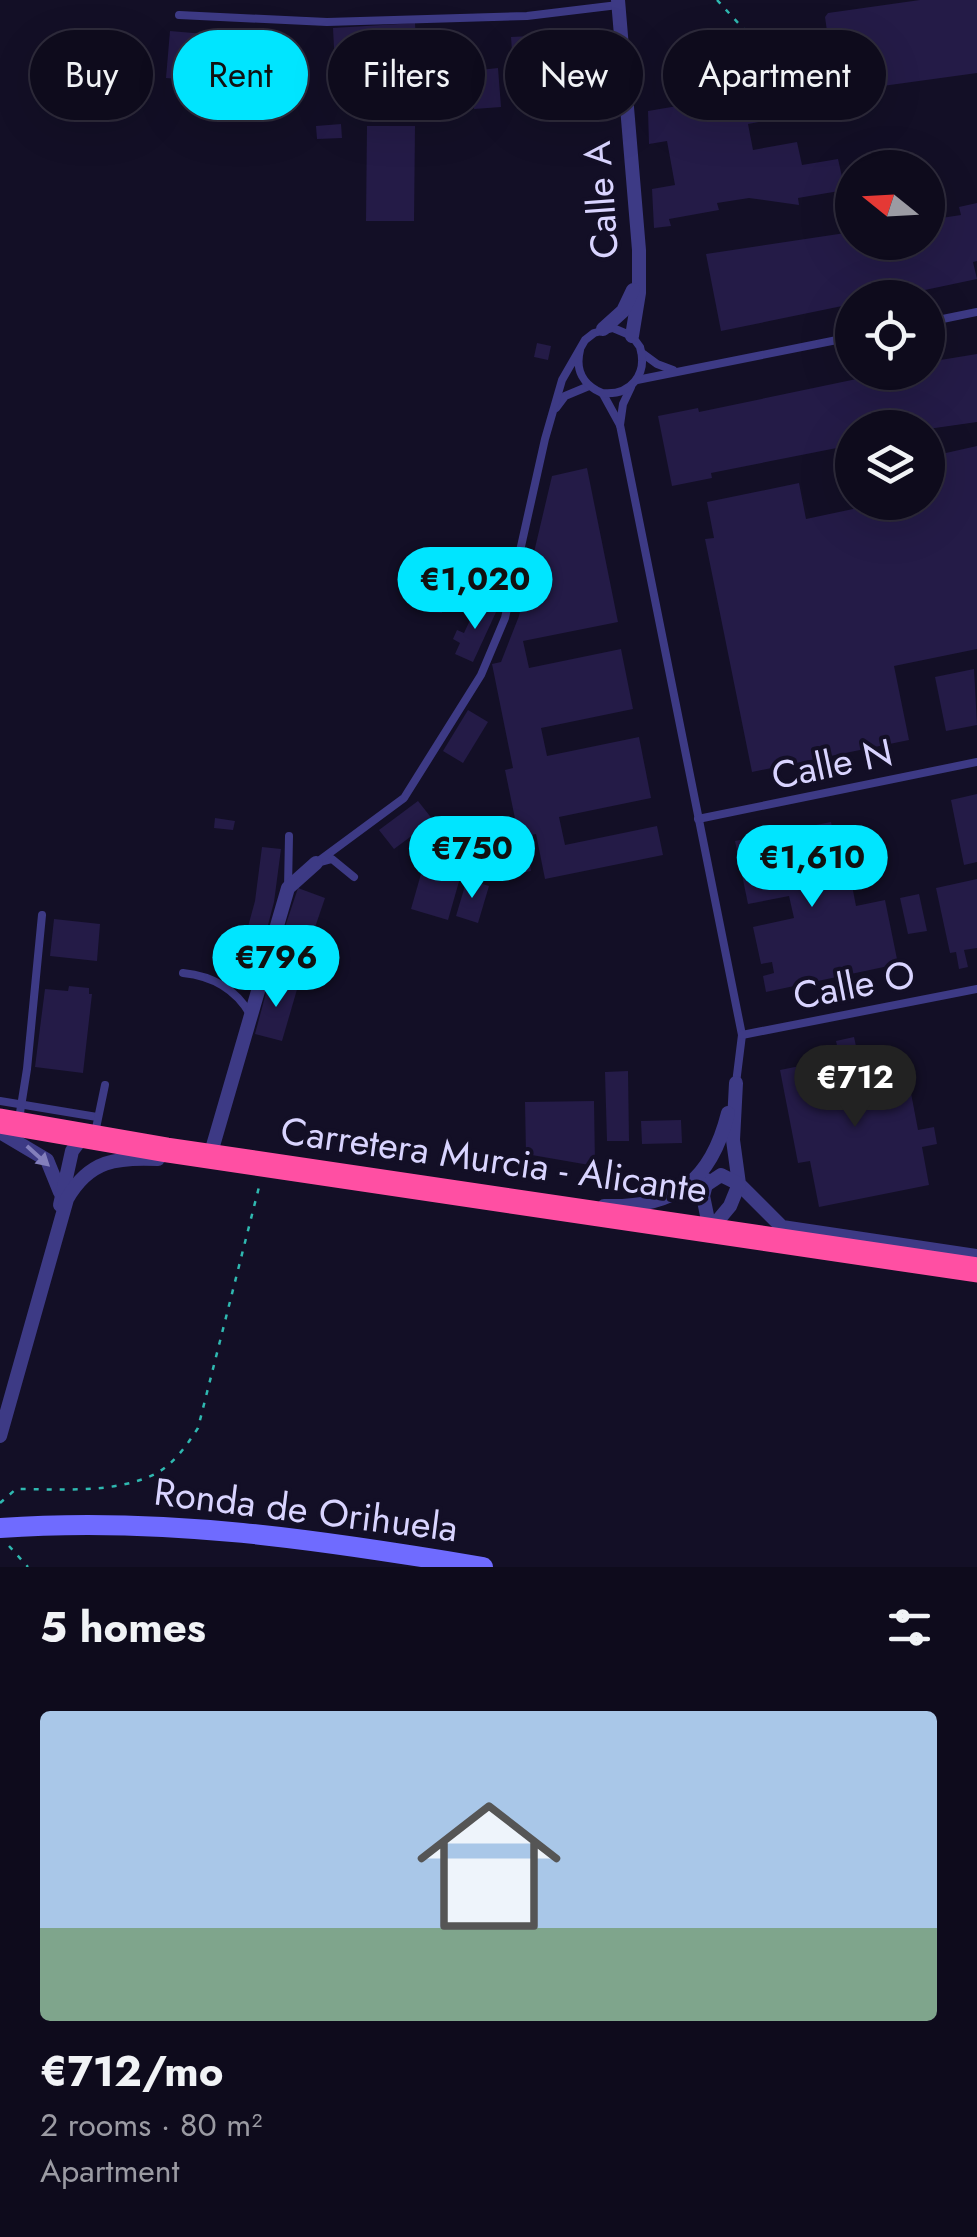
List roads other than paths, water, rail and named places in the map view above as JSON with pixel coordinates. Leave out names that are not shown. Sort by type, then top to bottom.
[{"type":"highway","name":"Carretera Murcia - Alicante","points":[[10,1120],[92,1130],[210,1156],[977,1270]]},
{"type":"main road","name":"Ronda de Orihuela","points":[[0,1528],[141,1524],[241,1530],[483,1567]]},
{"type":"street","name":"Calle A","points":[[618,2],[640,293],[632,336]]},
{"type":"street","points":[[604,329],[623,311],[639,276]]},
{"type":"street","points":[[210,1156],[288,888],[316,863]]},
{"type":"street","points":[[710,1230],[702,1196],[736,1083]]},
{"type":"street","points":[[710,1230],[730,1206],[739,1184],[733,1140],[736,1083]]},
{"type":"street","points":[[10,1120],[47,1160],[62,1194]]},
{"type":"street","points":[[57,1231],[72,1150],[92,1130]]},
{"type":"street","points":[[0,1436],[57,1231],[75,1184],[104,1163],[124,1157],[233,1170],[264,1164]]},
{"type":"street","points":[[534,1204],[614,1206],[656,1200],[689,1186],[712,1160]]},
{"type":"street","points":[[706,1185],[722,1175],[739,1184],[782,1227],[977,1256]]},
{"type":"lane","points":[[179,15],[327,22],[527,16],[618,2]]},
{"type":"lane","points":[[945,319],[977,312]]},
{"type":"lane","points":[[316,863],[404,798],[481,676],[505,618],[562,380],[585,340],[604,329],[623,331],[632,336],[642,353],[678,372]]},
{"type":"lane","points":[[602,393],[622,392],[634,383],[678,372],[835,341]]},
{"type":"lane","points":[[580,350],[579,369],[589,386],[611,404],[620,425],[742,1035],[736,1083]]},
{"type":"lane","points":[[620,425],[623,404],[643,362],[642,353]]},
{"type":"lane","points":[[553,412],[565,396],[589,386]]},
{"type":"lane","name":"Calle N","points":[[698,820],[977,762]]},
{"type":"lane","points":[[288,888],[289,836]]},
{"type":"lane","points":[[316,863],[332,859],[354,877]]},
{"type":"lane","points":[[10,1120],[42,915]]},
{"type":"lane","points":[[183,972],[209,976],[243,1002],[250,1014]]},
{"type":"lane","name":"Calle O","points":[[742,1035],[977,989]]},
{"type":"lane","points":[[92,1130],[105,1085]]},
{"type":"lane","points":[[0,1101],[10,1120]]}]
